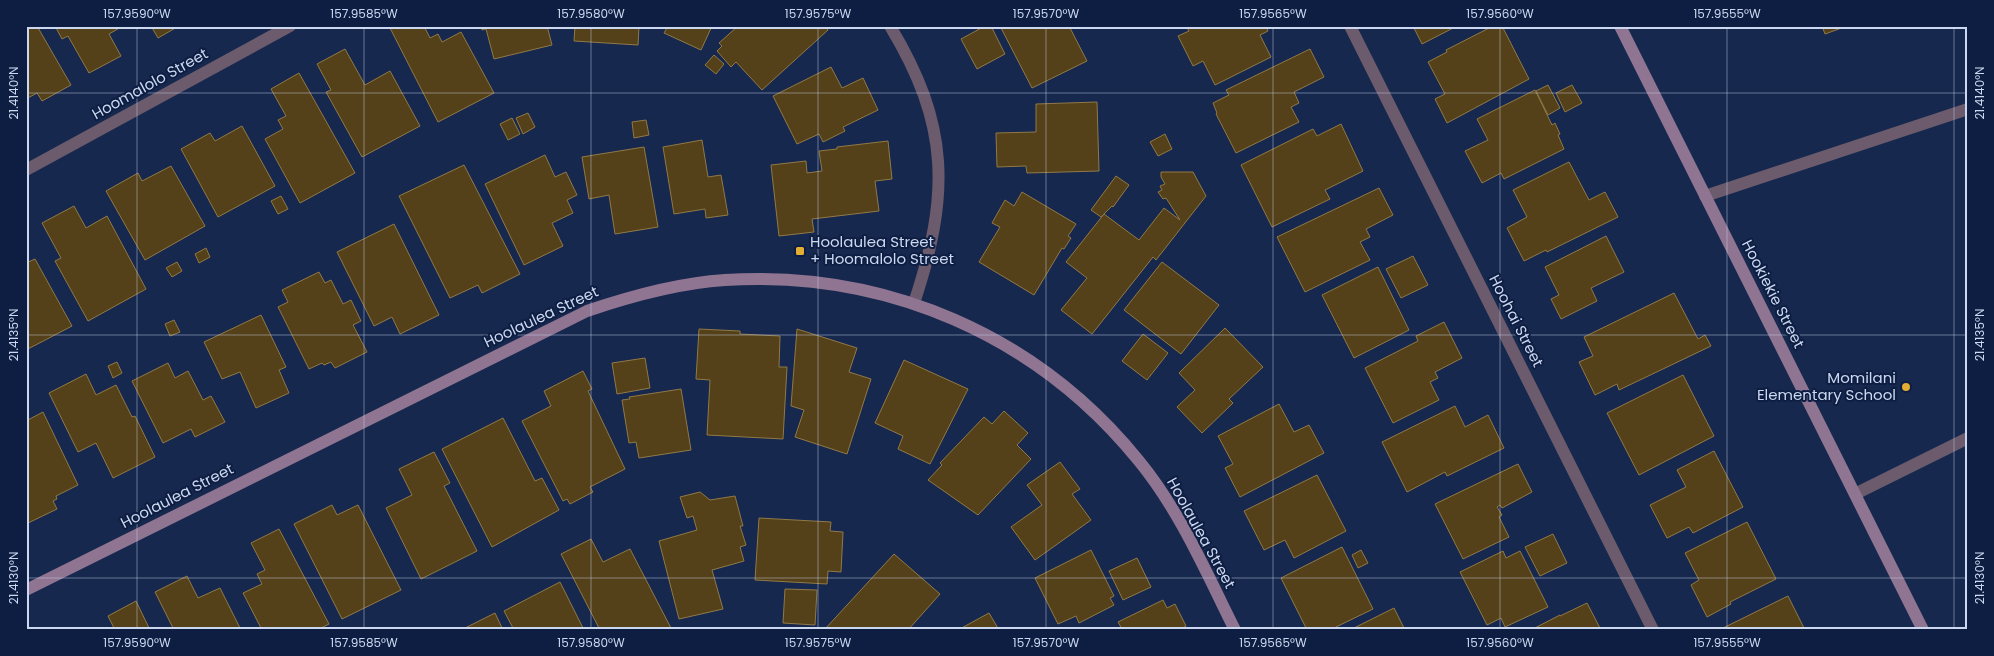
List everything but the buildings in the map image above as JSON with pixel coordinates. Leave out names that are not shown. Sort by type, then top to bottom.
[{"type":"street","name":"Hoomalolo Street","points":[[26,170],[290,26]]},
{"type":"street","points":[[890,26],[908,58],[922,89],[932,122],[938,152],[940,179],[938,208],[927,264],[914,303]]},
{"type":"street","name":"Hoohai Street","points":[[1350,26],[1653,630]]},
{"type":"street","name":"Hookiekie Street","points":[[1620,26],[1923,630]]},
{"type":"street","points":[[1705,196],[1968,109]]},
{"type":"street","name":"Hoolaulea Street","points":[[26,590],[587,311],[620,300],[690,284],[723,280],[808,280],[862,289],[914,303],[962,322],[1012,349],[1042,368],[1110,428],[1140,461],[1166,498],[1187,535],[1235,630]]},
{"type":"street","points":[[1855,494],[1968,438]]},
{"type":"place","name":"Hoolaulea Street + Hoomalolo Street","points":[[800,251]]},
{"type":"place","name":"Momilani Elementary School","points":[[1906,387]]}]
